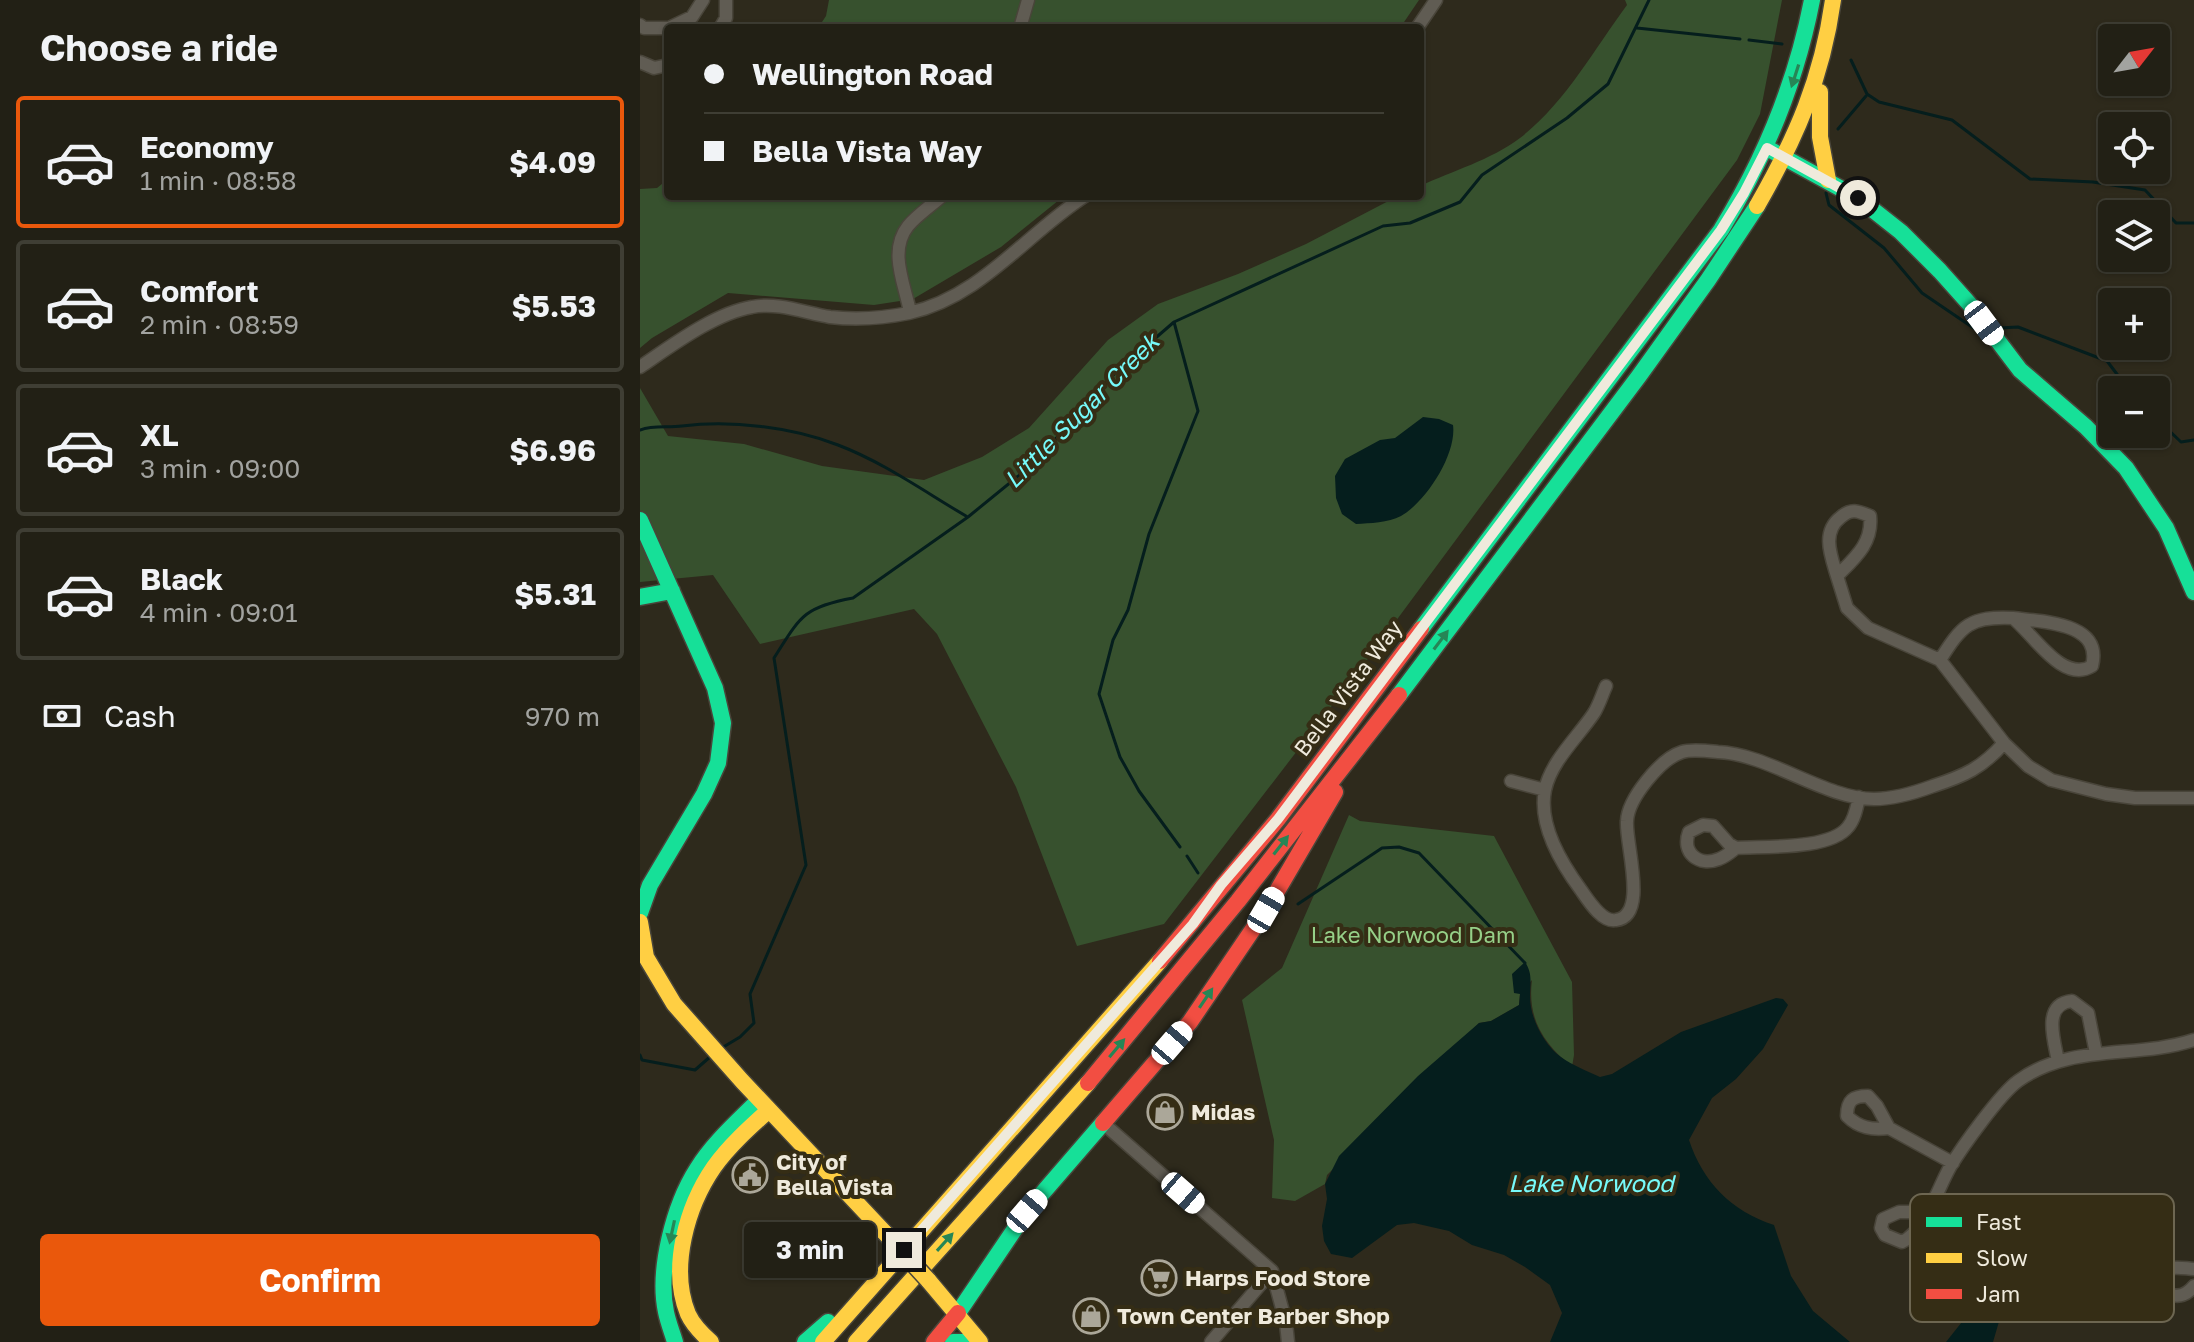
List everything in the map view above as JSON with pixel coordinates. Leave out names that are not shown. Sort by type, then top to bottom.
[{"type":"main road","name":"Bella Vista Way","points":[[823,1342],[1183,935],[1278,819],[1721,230],[1767,148],[1797,74],[1812,0]]},
{"type":"main road","name":"Bella Vista Way","points":[[856,1342],[1075,1099],[1208,939],[1563,481],[1746,227],[1785,158],[1806,112],[1825,54],[1833,0]]},
{"type":"main road","points":[[1825,54],[1818,111],[1820,151],[1828,180]]},
{"type":"main road","points":[[1767,148],[1828,180],[1870,207],[1930,261],[1968,301],[2027,379],[2095,434],[2119,460],[2152,506],[2182,557],[2194,592]]},
{"type":"main road","points":[[640,520],[715,688],[723,723],[718,763],[704,794],[650,885],[640,913]]},
{"type":"main road","points":[[640,597],[672,591]]},
{"type":"main road","points":[[934,1342],[958,1313],[1027,1211],[1190,1022],[1266,910],[1368,735]]},
{"type":"main road","points":[[640,922],[650,965],[683,1016],[928,1280],[980,1342]]},
{"type":"main road","points":[[675,1342],[665,1310],[665,1263],[674,1218],[696,1170],[724,1134],[764,1105]]},
{"type":"main road","points":[[711,1342],[696,1329],[686,1310],[680,1272],[692,1209],[711,1170],[764,1105]]},
{"type":"main road","points":[[805,1342],[843,1305],[887,1254],[945,1203]]},
{"type":"main road","points":[[953,1342],[966,1342]]},
{"type":"street","points":[[677,24],[692,17],[703,0]]},
{"type":"street","points":[[722,24],[726,18],[726,0]]},
{"type":"street","points":[[1021,24],[1028,0]]},
{"type":"street","points":[[1420,24],[1436,0]]},
{"type":"street","points":[[640,25],[644,28],[664,28]]},
{"type":"street","points":[[640,62],[654,68],[664,66]]},
{"type":"street","points":[[910,312],[898,263],[899,243],[908,226],[937,200]]},
{"type":"street","points":[[640,367],[724,316],[753,307],[787,307],[832,317],[877,318],[939,304],[970,288],[1079,200]]},
{"type":"street","points":[[1837,576],[1868,541],[1870,516],[1858,510],[1848,511],[1834,522],[1829,534],[1829,548],[1837,576],[1847,608],[1868,628],[1940,660],[2004,743],[2028,766],[2051,780],[2135,798],[2194,798]]},
{"type":"street","points":[[1940,660],[1957,633],[1969,622],[1992,617],[2013,618],[2047,622],[2082,632],[2092,644],[2095,656],[2092,666],[2085,670],[2073,670],[2058,664],[2013,618]]},
{"type":"street","points":[[1606,686],[1595,711],[1553,772],[1545,790],[1545,818],[1563,863],[1587,899],[1610,921],[1620,920],[1633,905],[1626,819],[1637,792],[1656,770],[1681,752],[1720,752],[1748,757],[1859,797],[1885,798],[1963,777],[1993,756],[2004,743]]},
{"type":"street","points":[[1511,781],[1545,790]]},
{"type":"street","points":[[1736,848],[1813,843],[1835,838],[1849,827],[1859,797]]},
{"type":"street","points":[[2058,1061],[2052,1019],[2055,1007],[2062,1002],[2072,1001],[2088,1013],[2096,1053]]},
{"type":"street","points":[[1936,1194],[1953,1163],[1993,1108],[2016,1083],[2042,1067],[2096,1053],[2158,1048],[2194,1040]]},
{"type":"street","points":[[1103,1123],[1272,1271],[1288,1342]]},
{"type":"street","points":[[1889,1128],[1953,1163]]},
{"type":"street","points":[[2174,1267],[2194,1269]]},
{"type":"street","points":[[1211,1342],[1272,1271]]},
{"type":"street","points":[[2174,1296],[2190,1291],[2194,1286]]},
{"type":"green space","points":[[829,0],[1419,0],[1403,24],[821,24],[826,16]]},
{"type":"green space","points":[[1625,0],[1782,0],[1760,114],[1737,160],[1367,660],[1164,924],[1077,946],[1016,787],[937,634],[914,609],[760,644],[713,575],[640,582],[640,388],[668,436],[744,444],[822,466],[924,480],[982,457],[1029,428],[1108,340],[1158,304],[1306,244],[1390,200],[1424,200],[1424,184],[1509,146],[1536,124],[1565,93],[1627,5]]},
{"type":"green space","points":[[664,182],[664,200],[1059,200],[1001,247],[913,299],[874,305],[728,293],[640,348],[640,189],[657,188]]},
{"type":"green space","name":"Lake Norwood Dam","points":[[1349,815],[1360,821],[1494,836],[1572,982],[1572,1067],[1553,1049],[1539,1029],[1532,1006],[1532,980],[1520,994],[1519,1005],[1491,1021],[1479,1023],[1327,1175],[1325,1184],[1295,1201],[1272,1198],[1274,1140],[1242,1000],[1282,968]]},
{"type":"water","points":[[1423,417],[1453,425],[1453,437],[1445,463],[1420,500],[1401,516],[1385,521],[1356,524],[1342,514],[1336,498],[1335,476],[1345,459],[1380,440],[1395,438]]},
{"type":"water","name":"Lake Norwood","points":[[1525,962],[1530,975],[1532,1014],[1544,1038],[1561,1057],[1600,1077],[1612,1074],[1681,1032],[1776,998],[1783,999],[1788,1005],[1763,1049],[1736,1079],[1712,1098],[1689,1140],[1702,1169],[1721,1193],[1745,1212],[1774,1225],[1791,1276],[1813,1311],[1850,1342],[1550,1342],[1562,1313],[1550,1285],[1504,1255],[1472,1245],[1449,1231],[1414,1223],[1397,1225],[1352,1258],[1331,1254],[1324,1241],[1322,1226],[1327,1199],[1325,1184],[1339,1156],[1418,1076],[1479,1023],[1491,1021],[1519,1005],[1520,994],[1514,993],[1512,974]]},
{"type":"water","points":[[1962,1322],[1999,1322],[1993,1342],[1946,1342]]},
{"type":"waterway","name":"Little Sugar Creek","points":[[720,1049],[740,1037],[754,1023],[750,994],[806,865],[774,658],[797,623],[823,605],[853,598],[968,517],[1033,464],[1115,373],[1174,322],[1383,226],[1410,223],[1460,202],[1482,175],[1567,118],[1608,84],[1649,0]]},
{"type":"waterway","points":[[1637,28],[1740,39]]},
{"type":"waterway","points":[[1749,40],[1782,44]]},
{"type":"waterway","points":[[1851,60],[1867,94],[1879,102],[1952,120],[2030,179],[2093,182],[2145,190],[2176,223],[2194,223]]},
{"type":"waterway","points":[[1838,129],[1866,96]]},
{"type":"waterway","points":[[1826,193],[1829,205],[1884,248],[1922,293],[1975,329]]},
{"type":"waterway","points":[[1174,322],[1198,411],[1149,534],[1128,610],[1113,640],[1099,694],[1120,757],[1139,791],[1180,847]]},
{"type":"waterway","points":[[1999,328],[2018,327],[2107,361],[2118,376]]},
{"type":"waterway","points":[[640,430],[721,424],[761,426],[820,439],[871,460],[966,516]]},
{"type":"waterway","points":[[2170,431],[2181,442],[2194,440]]},
{"type":"waterway","points":[[1298,904],[1382,848],[1399,847],[1419,853],[1525,963]]},
{"type":"waterway","points":[[1187,856],[1198,873]]},
{"type":"waterway","name":"Little Sugar Creek","points":[[640,1055],[642,1060],[695,1070],[711,1056]]},
{"type":"traffic: fast","points":[[1421,629],[1721,230],[1752,175],[1777,119],[1797,61],[1812,0]]},
{"type":"traffic: fast","points":[[1767,148],[1858,198],[1901,232],[1940,271],[1973,308],[2020,370],[2086,427],[2126,468],[2166,528],[2194,592]]},
{"type":"traffic: fast","points":[[1399,695],[1639,376],[1757,206]]},
{"type":"traffic: fast","points":[[640,520],[715,688],[723,723],[718,763],[704,794],[650,885],[640,913]]},
{"type":"traffic: fast","points":[[640,597],[672,591]]},
{"type":"traffic: fast","points":[[675,1342],[667,1316],[664,1277],[670,1238],[681,1201],[703,1159],[759,1100]]},
{"type":"traffic: fast","points":[[958,1313],[1027,1211],[1103,1123]]},
{"type":"traffic: fast","points":[[805,1342],[828,1322]]},
{"type":"traffic: fast","points":[[953,1342],[966,1342]]},
{"type":"traffic: slow","points":[[1757,206],[1806,107],[1822,56],[1833,0]]},
{"type":"traffic: slow","points":[[1820,92],[1820,137],[1828,180]]},
{"type":"traffic: slow","points":[[640,922],[646,957],[674,1004],[885,1233]]},
{"type":"traffic: slow","points":[[823,1342],[1160,961]]},
{"type":"traffic: slow","points":[[856,1342],[1088,1083]]},
{"type":"traffic: slow","points":[[711,1342],[692,1322],[683,1296],[680,1277],[684,1238],[696,1200],[714,1167],[769,1110]]},
{"type":"traffic: slow","points":[[885,1233],[928,1280]]},
{"type":"traffic: slow","points":[[928,1280],[980,1342]]},
{"type":"traffic: jam","points":[[1160,961],[1278,819],[1421,629]]},
{"type":"traffic: jam","points":[[1088,1083],[1238,901],[1399,695]]},
{"type":"traffic: jam","points":[[1103,1123],[1190,1022],[1266,910],[1335,792]]},
{"type":"traffic: jam","points":[[934,1342],[958,1313]]},
{"type":"place","name":"Midas","points":[[1165,1112]]},
{"type":"place","name":"City of Bella Vista","points":[[750,1175]]},
{"type":"place","name":"Harps Food Store","points":[[1159,1278]]},
{"type":"place","name":"Town Center Barber Shop","points":[[1091,1316]]},
{"type":"route","points":[[904,1250],[1193,924],[1221,885],[1278,819],[1721,230],[1767,148],[1858,198]]}]
